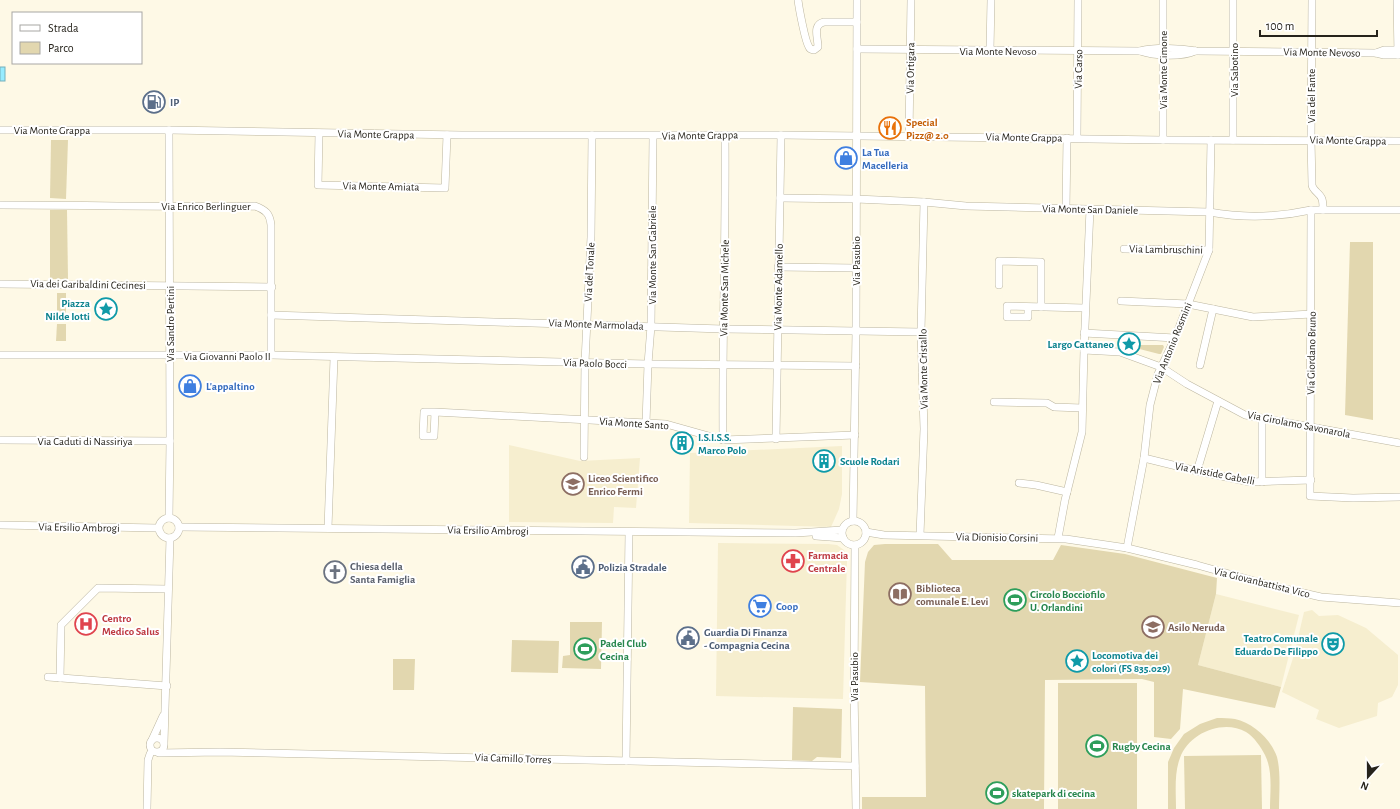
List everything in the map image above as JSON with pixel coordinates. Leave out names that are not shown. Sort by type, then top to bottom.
[{"type":"street","points":[[798,0],[808,47],[811,50],[818,47],[816,28],[820,23],[857,22]]},
{"type":"street","name":"Via Pasubio","points":[[853,521],[856,366],[857,0]]},
{"type":"street","name":"Via Ortigara","points":[[909,136],[911,0]]},
{"type":"street","points":[[990,50],[991,0]]},
{"type":"street","name":"Via Carso","points":[[1077,138],[1078,0]]},
{"type":"street","name":"Via Monte Cimone","points":[[1163,0],[1163,140]]},
{"type":"street","name":"Via Sabotino","points":[[1233,0],[1233,140]]},
{"type":"street","name":"Via del Fante","points":[[1312,0],[1312,185],[1313,189],[1322,198],[1323,210]]},
{"type":"street","points":[[1397,0],[1399,52]]},
{"type":"street","name":"Via Monte Nevoso","points":[[857,49],[1140,51],[1148,54],[1188,49],[1196,51],[1376,53],[1384,50],[1399,52]]},
{"type":"street","name":"Via Monte Grappa","points":[[0,130],[169,130],[447,135],[857,135],[1163,140],[1400,141]]},
{"type":"street","name":"Via Sandro Pertini","points":[[169,130],[169,518]]},
{"type":"street","name":"Via Monte Amiata","points":[[319,133],[318,185],[445,188],[447,135]]},
{"type":"street","name":"Via del Tonale","points":[[584,457],[585,362],[591,237],[592,135]]},
{"type":"street","name":"Via Monte San Michele","points":[[723,440],[723,329],[726,212],[725,135]]},
{"type":"street","name":"Via Monte Adamello","points":[[776,439],[781,135]]},
{"type":"street","name":"Via Monte San Gabriele","points":[[646,423],[651,326],[653,136]]},
{"type":"street","points":[[1066,209],[1067,138]]},
{"type":"street","name":"Via Antonio Rosmini","points":[[1127,548],[1144,458],[1150,405],[1158,374],[1176,338],[1209,250],[1211,140]]},
{"type":"street","name":"Via Monte San Daniele","points":[[780,198],[856,199],[924,202],[966,206],[1209,212],[1221,214],[1275,216],[1311,210],[1400,210]]},
{"type":"street","name":"Via Monte Cristallo","points":[[920,535],[924,429],[922,332],[924,202]]},
{"type":"street","name":"Via Enrico Berlinguer","points":[[0,205],[169,207],[255,206],[264,209],[270,217],[271,225],[271,355]]},
{"type":"street","points":[[1058,538],[1067,492],[1082,432],[1084,333],[1090,209]]},
{"type":"street","name":"Via Giordano Bruno","points":[[1311,210],[1312,314],[1310,496],[1353,498],[1400,497]]},
{"type":"street","name":"Via Lambruschini","points":[[1124,249],[1209,250]]},
{"type":"street","points":[[999,285],[999,262],[1041,262],[1041,307]]},
{"type":"street","points":[[778,267],[856,268]]},
{"type":"street","name":"Via dei Garibaldini Cecinesi","points":[[0,284],[272,287]]},
{"type":"street","points":[[1121,301],[1188,304],[1253,317],[1312,314]]},
{"type":"street","points":[[1028,307],[1085,308]]},
{"type":"street","points":[[1200,366],[1213,309]]},
{"type":"street","name":"Via Monte Marmolada","points":[[271,315],[723,329],[922,332]]},
{"type":"street","points":[[1084,333],[1176,338]]},
{"type":"street","points":[[1084,350],[1120,352],[1161,368]]},
{"type":"street","name":"Via Giovanni Paolo II","points":[[0,355],[271,355],[334,358]]},
{"type":"street","points":[[328,528],[334,358]]},
{"type":"street","name":"Via Paolo Bocci","points":[[334,358],[777,366],[856,366]]},
{"type":"street","name":"Via Girolamo Savonarola","points":[[1161,368],[1187,384],[1245,415],[1400,443]]},
{"type":"street","points":[[1197,471],[1218,401]]},
{"type":"street","points":[[994,402],[1047,404],[1054,407],[1082,408]]},
{"type":"street","name":"Via Monte Santo","points":[[435,412],[666,424],[723,440],[855,435]]},
{"type":"street","points":[[1262,418],[1262,482]]},
{"type":"street","name":"Via Caduti di Nassiriya","points":[[0,440],[170,441]]},
{"type":"street","name":"Via Aristide Gabelli","points":[[1144,458],[1250,482],[1311,480]]},
{"type":"street","points":[[1018,483],[1036,485],[1067,492]]},
{"type":"street","points":[[169,518],[175,520],[179,527],[176,536],[170,538],[166,538],[160,534],[158,528],[163,519],[169,518]]},
{"type":"street","points":[[853,521],[859,522],[864,526],[866,532],[865,538],[861,543],[855,546],[850,545],[843,538],[842,530],[849,522],[853,521]]},
{"type":"street","name":"Via Ersilio Ambrogi","points":[[0,526],[158,528]]},
{"type":"street","name":"Via Ersilio Ambrogi","points":[[179,527],[796,533],[842,530]]},
{"type":"street","points":[[626,761],[629,532]]},
{"type":"street","name":"Via Dionisio Corsini","points":[[866,532],[884,536],[920,535],[1058,538],[1127,548]]},
{"type":"street","name":"Via Ersilio Ambrogi","points":[[796,533],[843,538]]},
{"type":"street","points":[[147,809],[148,760],[150,754],[163,750],[164,745],[170,538]]},
{"type":"street","name":"Via Pasubio","points":[[855,546],[854,688],[856,809]]},
{"type":"street","name":"Via Giovanbattista Vico","points":[[1127,548],[1321,597],[1400,603]]},
{"type":"street","points":[[60,678],[61,625],[98,588],[168,589]]},
{"type":"street","points":[[48,677],[166,686]]},
{"type":"street","points":[[156,752],[150,744],[165,712]]},
{"type":"street","points":[[152,740],[159,738],[171,752]]},
{"type":"street","name":"Via Camillo Torres","points":[[156,752],[220,752],[855,766]]},
{"type":"shaded area","name":"Liceo Scientifico Enrico Fermi","points":[[509,445],[580,461],[640,458],[636,508],[614,507],[613,523],[509,522]]},
{"type":"shaded area","points":[[842,446],[842,494],[839,509],[831,527],[689,523],[690,453]]},
{"type":"shaded area","points":[[718,543],[828,544],[837,545],[844,550],[847,560],[843,699],[716,696]]},
{"type":"shaded area","points":[[1216,594],[1299,615],[1281,687],[1198,665]]},
{"type":"shaded area","points":[[1312,610],[1319,616],[1338,615],[1366,628],[1398,655],[1398,685],[1392,697],[1378,703],[1377,716],[1339,728],[1316,719],[1319,710],[1282,692],[1294,655],[1304,612]]},
{"type":"green space","points":[[51,140],[68,140],[66,199],[50,198]]},
{"type":"green space","points":[[50,210],[67,210],[68,279],[50,279]]},
{"type":"green space","points":[[1350,242],[1373,242],[1373,420],[1345,415]]},
{"type":"green space","points":[[57,293],[66,293],[66,317],[57,316]]},
{"type":"green space","points":[[57,324],[66,324],[66,341],[56,341]]},
{"type":"green space","points":[[1124,345],[1163,345],[1164,347],[1161,354],[1159,354]]},
{"type":"green space","points":[[938,544],[952,560],[1053,560],[1061,545],[1125,554],[1217,578],[1216,594],[1198,665],[1281,687],[1275,708],[1183,689],[1180,729],[1171,739],[1154,737],[1154,682],[1142,679],[1045,680],[1044,809],[862,809],[862,797],[926,797],[925,686],[860,682],[865,562],[868,552],[874,545]]},
{"type":"green space","name":"Padel Club Cecina","points":[[570,622],[602,622],[601,669],[562,668],[563,656],[570,655]]},
{"type":"green space","points":[[512,640],[559,641],[558,673],[511,672]]},
{"type":"green space","points":[[393,659],[415,659],[414,690],[393,690]]},
{"type":"green space","name":"Rugby Cecina","points":[[1058,683],[1137,683],[1137,809],[1058,809]]},
{"type":"green space","points":[[793,707],[842,709],[841,758],[817,757],[812,761],[792,760]]},
{"type":"green space","points":[[1217,718],[1229,718],[1242,721],[1255,728],[1266,738],[1277,757],[1279,776],[1279,809],[1270,809],[1269,768],[1265,755],[1249,734],[1237,728],[1227,727],[1217,728],[1199,735],[1184,749],[1177,770],[1176,809],[1168,809],[1168,762],[1174,748],[1184,734],[1200,724]]},
{"type":"green space","points":[[1261,755],[1262,809],[1185,809],[1184,756]]},
{"type":"water","points":[[0,67],[5,67],[5,81],[0,81]]},
{"type":"place","name":"IP","points":[[154,102]]},
{"type":"place","name":"Special Pizz@ 2.0","points":[[890,128]]},
{"type":"place","name":"La Tua Macelleria","points":[[846,158]]},
{"type":"place","name":"Piazza Nilde Iotti","points":[[106,309]]},
{"type":"place","name":"Largo Cattaneo","points":[[1129,344]]},
{"type":"place","name":"L'appaltino","points":[[190,386]]},
{"type":"place","name":"I.S.I.S.S. Marco Polo","points":[[682,443]]},
{"type":"place","name":"Scuole Rodari","points":[[824,461]]},
{"type":"place","name":"Liceo Scientifico Enrico Fermi","points":[[573,484]]},
{"type":"place","name":"Farmacia Centrale","points":[[793,561]]},
{"type":"place","name":"Polizia Stradale","points":[[583,567]]},
{"type":"place","name":"Chiesa della Santa Famiglia","points":[[335,572]]},
{"type":"place","name":"Biblioteca comunale E. Levi","points":[[900,594]]},
{"type":"place","name":"Circolo Bocciofilo U. Orlandini","points":[[1015,600]]},
{"type":"place","name":"Coop","points":[[760,606]]},
{"type":"place","name":"Centro Medico Salus","points":[[86,624]]},
{"type":"place","name":"Asilo Neruda","points":[[1153,627]]},
{"type":"place","name":"Guardia Di Finanza - Compagnia Cecina","points":[[688,638]]},
{"type":"place","name":"Teatro Comunale Eduardo De Filippo","points":[[1333,644]]},
{"type":"place","name":"Padel Club Cecina","points":[[585,649]]},
{"type":"place","name":"Locomotiva dei colori (FS 835.029)","points":[[1077,661]]},
{"type":"place","name":"Rugby Cecina","points":[[1097,746]]},
{"type":"place","name":"skatepark di cecina","points":[[997,793]]}]
